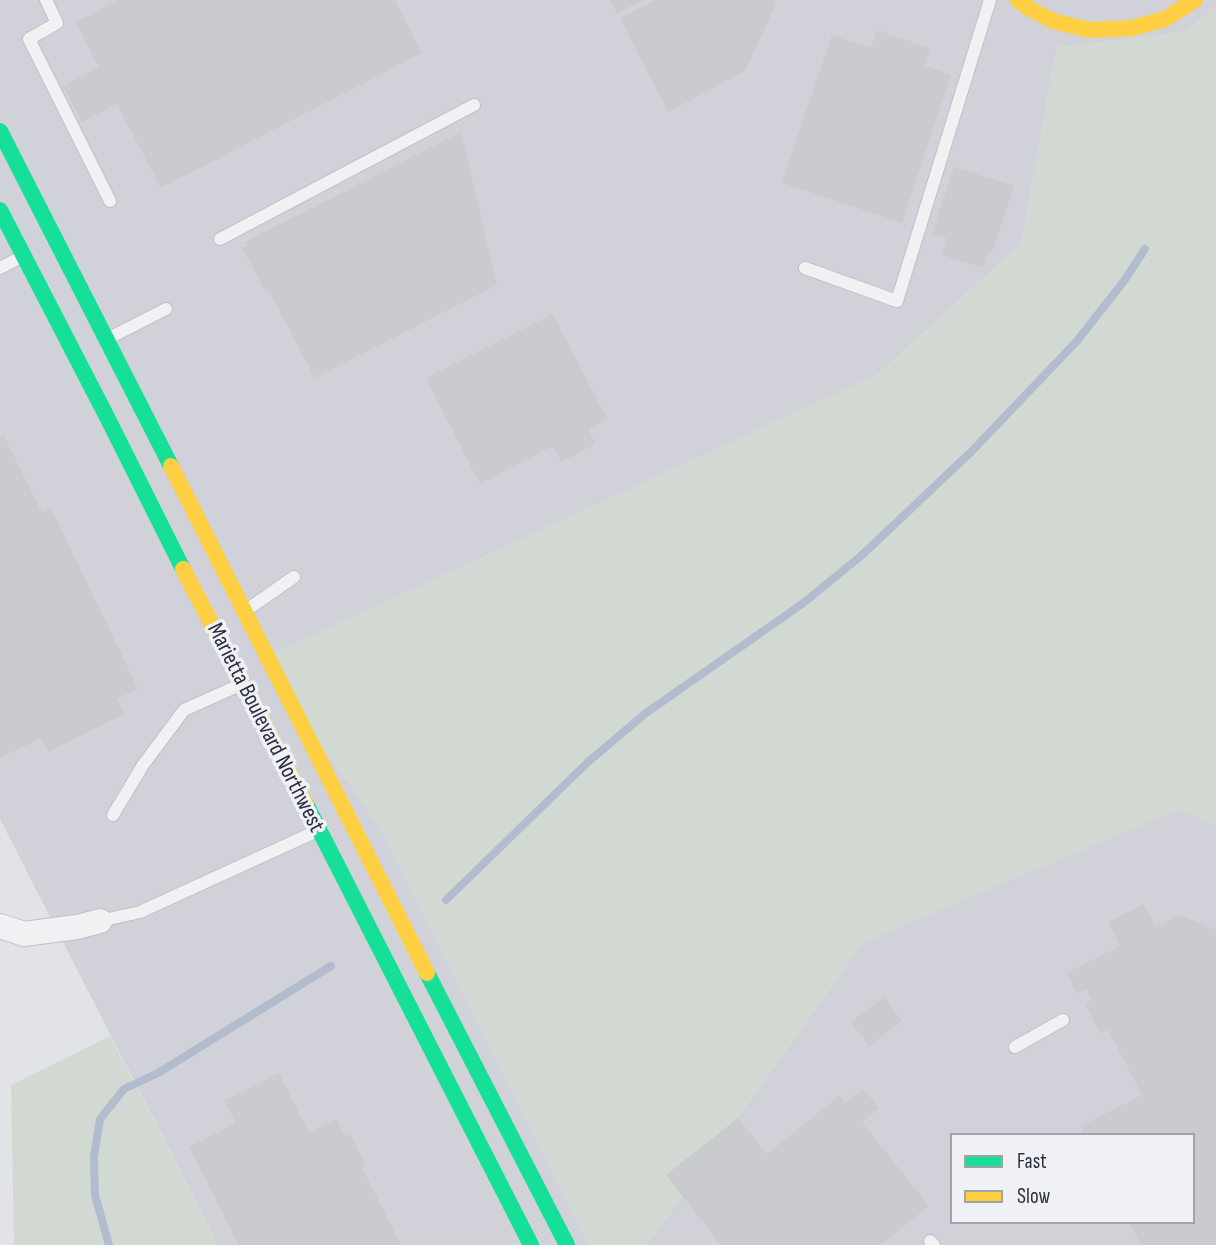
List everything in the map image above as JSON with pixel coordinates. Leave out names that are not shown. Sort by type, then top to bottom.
[{"type":"main road","points":[[1018,0],[1053,21],[1089,30],[1101,30],[1132,29],[1165,19],[1195,0]]},
{"type":"main road","points":[[0,131],[245,611],[334,823],[395,910],[566,1245]]},
{"type":"main road","name":"Marietta Boulevard Northwest","points":[[0,210],[242,683],[334,823],[531,1245]]},
{"type":"street","points":[[0,926],[24,934],[100,921]]},
{"type":"lane","points":[[46,0],[57,23],[29,40],[110,201]]},
{"type":"lane","points":[[805,268],[897,302],[990,0]]},
{"type":"lane","points":[[220,239],[474,104]]},
{"type":"lane","points":[[0,268],[23,256]]},
{"type":"lane","points":[[106,340],[166,309]]},
{"type":"lane","points":[[245,611],[294,576]]},
{"type":"lane","points":[[113,815],[143,765],[184,710],[242,683]]},
{"type":"lane","points":[[100,921],[139,912],[334,823]]},
{"type":"lane","points":[[1015,1047],[1063,1020]]},
{"type":"shaded area","points":[[0,0],[1216,0],[1216,6],[1186,32],[1057,48],[1021,244],[877,375],[261,660],[379,826],[589,1245],[218,1245],[0,819]]},
{"type":"shaded area","points":[[1216,6],[1216,824],[1178,809],[863,942],[647,1245],[589,1245],[379,826],[261,660],[877,375],[1021,244],[1057,48],[1186,32]]},
{"type":"shaded area","points":[[1178,809],[1216,824],[1216,1245],[647,1245],[863,942]]},
{"type":"shaded area","points":[[110,1036],[218,1245],[14,1245],[11,1085]]},
{"type":"building","points":[[118,0],[395,0],[422,53],[161,188],[117,104],[82,122],[63,86],[99,67],[76,22]]},
{"type":"building","points":[[610,0],[643,0],[617,13]]},
{"type":"building","points":[[656,0],[774,0],[776,4],[745,71],[668,112],[620,18]]},
{"type":"building","points":[[877,30],[930,48],[924,65],[951,75],[902,223],[782,183],[832,35],[871,48]]},
{"type":"building","points":[[461,132],[497,285],[315,378],[269,291],[266,293],[242,247],[247,246],[245,242]]},
{"type":"building","points":[[954,167],[1014,186],[992,253],[988,252],[983,268],[942,255],[947,239],[932,234]]},
{"type":"building","points":[[553,314],[607,419],[588,429],[596,444],[561,462],[553,446],[480,484],[426,378]]},
{"type":"building","points":[[4,436],[42,513],[51,508],[138,689],[117,699],[125,714],[48,752],[41,738],[0,758],[0,438]]},
{"type":"building","points":[[1144,904],[1155,927],[1180,915],[1216,930],[1216,1245],[1141,1245],[1130,1224],[1195,1224],[1195,1133],[1084,1133],[1081,1126],[1142,1095],[1108,1029],[1100,1033],[1085,1004],[1092,1000],[1087,989],[1077,994],[1066,973],[1120,946],[1108,922]]},
{"type":"building","points":[[884,997],[902,1021],[869,1046],[851,1022]]},
{"type":"building","points":[[279,1073],[309,1133],[336,1119],[345,1136],[350,1134],[365,1164],[361,1166],[401,1245],[239,1245],[189,1147],[236,1123],[224,1101]]},
{"type":"building","points":[[863,1089],[879,1108],[862,1122],[929,1206],[880,1245],[721,1245],[666,1175],[738,1118],[767,1154],[839,1096],[845,1103]]},
{"type":"waterway","points":[[446,900],[588,762],[646,713],[802,604],[861,556],[972,451],[1077,341],[1124,281],[1145,249]]},
{"type":"waterway","points":[[109,1245],[95,1195],[94,1157],[100,1119],[124,1089],[158,1073],[331,966]]},
{"type":"traffic: fast","points":[[0,131],[171,466]]},
{"type":"traffic: fast","points":[[0,210],[183,569]]},
{"type":"traffic: fast","points":[[306,804],[531,1245]]},
{"type":"traffic: fast","points":[[427,973],[567,1245]]},
{"type":"traffic: slow","points":[[1018,0],[1053,21],[1089,30],[1132,28],[1165,19],[1195,0]]},
{"type":"traffic: slow","points":[[171,466],[427,973]]},
{"type":"traffic: slow","points":[[183,569],[306,804]]}]
